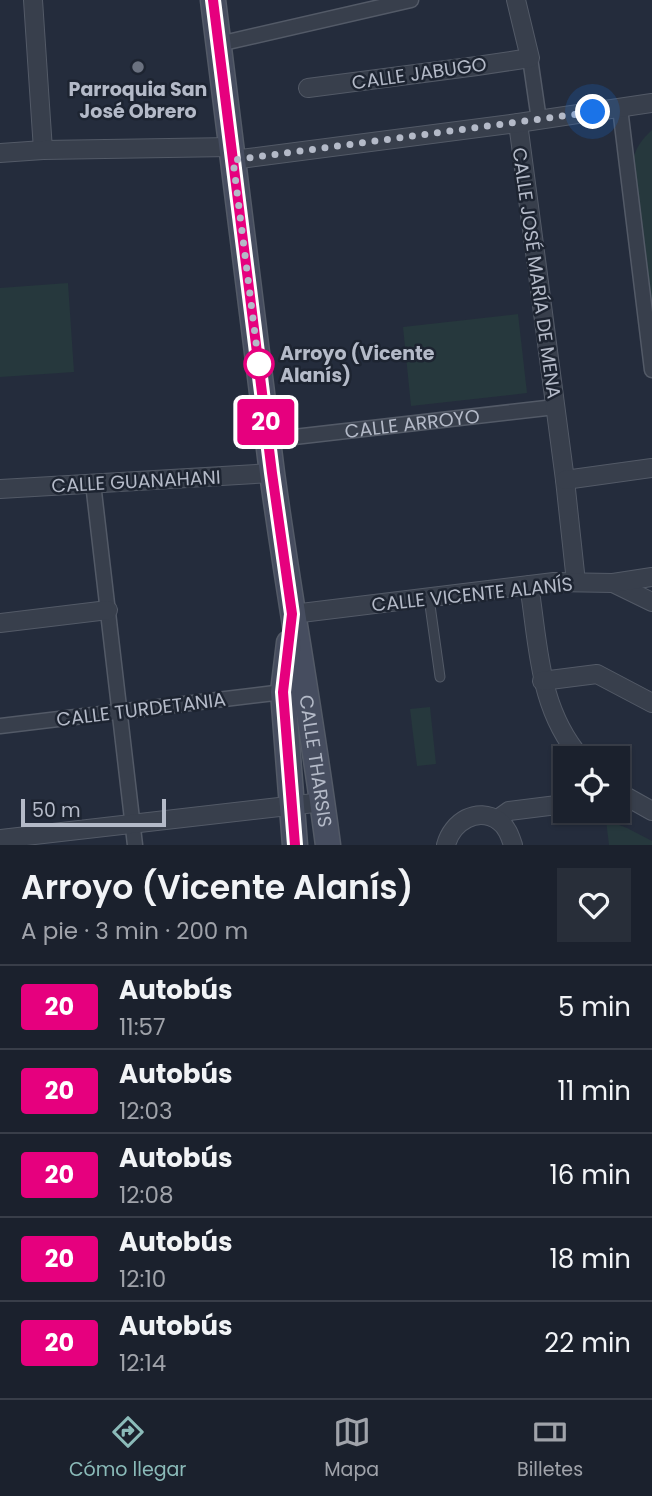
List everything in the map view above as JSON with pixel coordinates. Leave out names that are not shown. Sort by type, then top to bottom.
[{"type":"main road","points":[[213,0],[292,614]]},
{"type":"main road","name":"CALLE THARSIS","points":[[292,614],[283,692],[295,845]]},
{"type":"main road","name":"CALLE THARSIS","points":[[292,614],[328,845]]},
{"type":"street","points":[[33,0],[43,150]]},
{"type":"street","points":[[219,44],[411,0]]},
{"type":"street","points":[[516,0],[530,58],[539,120]]},
{"type":"street","name":"CALLE JABUGO","points":[[308,88],[530,58]]},
{"type":"street","points":[[517,123],[652,103]]},
{"type":"street","points":[[620,108],[652,370]]},
{"type":"street","name":"CALLE JOSÉ MARÍA DE MENA","points":[[0,153],[43,150],[232,153],[517,123],[576,582]]},
{"type":"street","name":"CALLE ARROYO","points":[[268,440],[555,407]]},
{"type":"street","points":[[565,480],[652,468]]},
{"type":"street","name":"CALLE GUANAHANI","points":[[0,489],[272,473]]},
{"type":"street","points":[[93,483],[135,845]]},
{"type":"street","name":"CALLE VICENTE ALANÍS","points":[[292,614],[554,582],[613,583],[652,577]]},
{"type":"street","points":[[613,583],[652,603]]},
{"type":"street","points":[[529,585],[542,681],[553,715],[572,746]]},
{"type":"street","points":[[0,623],[108,610]]},
{"type":"street","points":[[542,681],[597,674],[652,703]]},
{"type":"street","name":"CALLE TURDETANIA","points":[[0,726],[283,692]]},
{"type":"street","points":[[630,799],[652,811]]},
{"type":"street","points":[[0,839],[323,802]]},
{"type":"street","points":[[499,821],[509,811],[553,806]]},
{"type":"street","points":[[446,845],[450,832],[458,824],[467,818],[478,816],[499,821],[509,832],[513,845]]},
{"type":"lane","points":[[429,598],[440,677]]},
{"type":"shaded area","points":[[652,130],[652,320],[632,162],[639,144]]},
{"type":"shaded area","points":[[68,283],[74,372],[0,377],[0,288]]},
{"type":"shaded area","points":[[518,314],[527,393],[411,406],[403,327]]},
{"type":"shaded area","points":[[430,707],[436,764],[417,766],[410,709]]},
{"type":"shaded area","points":[[606,823],[627,828],[652,841],[652,845],[609,845]]},
{"type":"bus line","name":"20","points":[[213,0],[292,614],[283,692],[295,845]]},
{"type":"place","name":"Parroquia San José Obrero","points":[[138,67]]},
{"type":"place","name":"Arroyo (Vicente Alanís)","points":[[259,364]]},
{"type":"route","points":[[259,364],[233,160],[593,112]]}]
